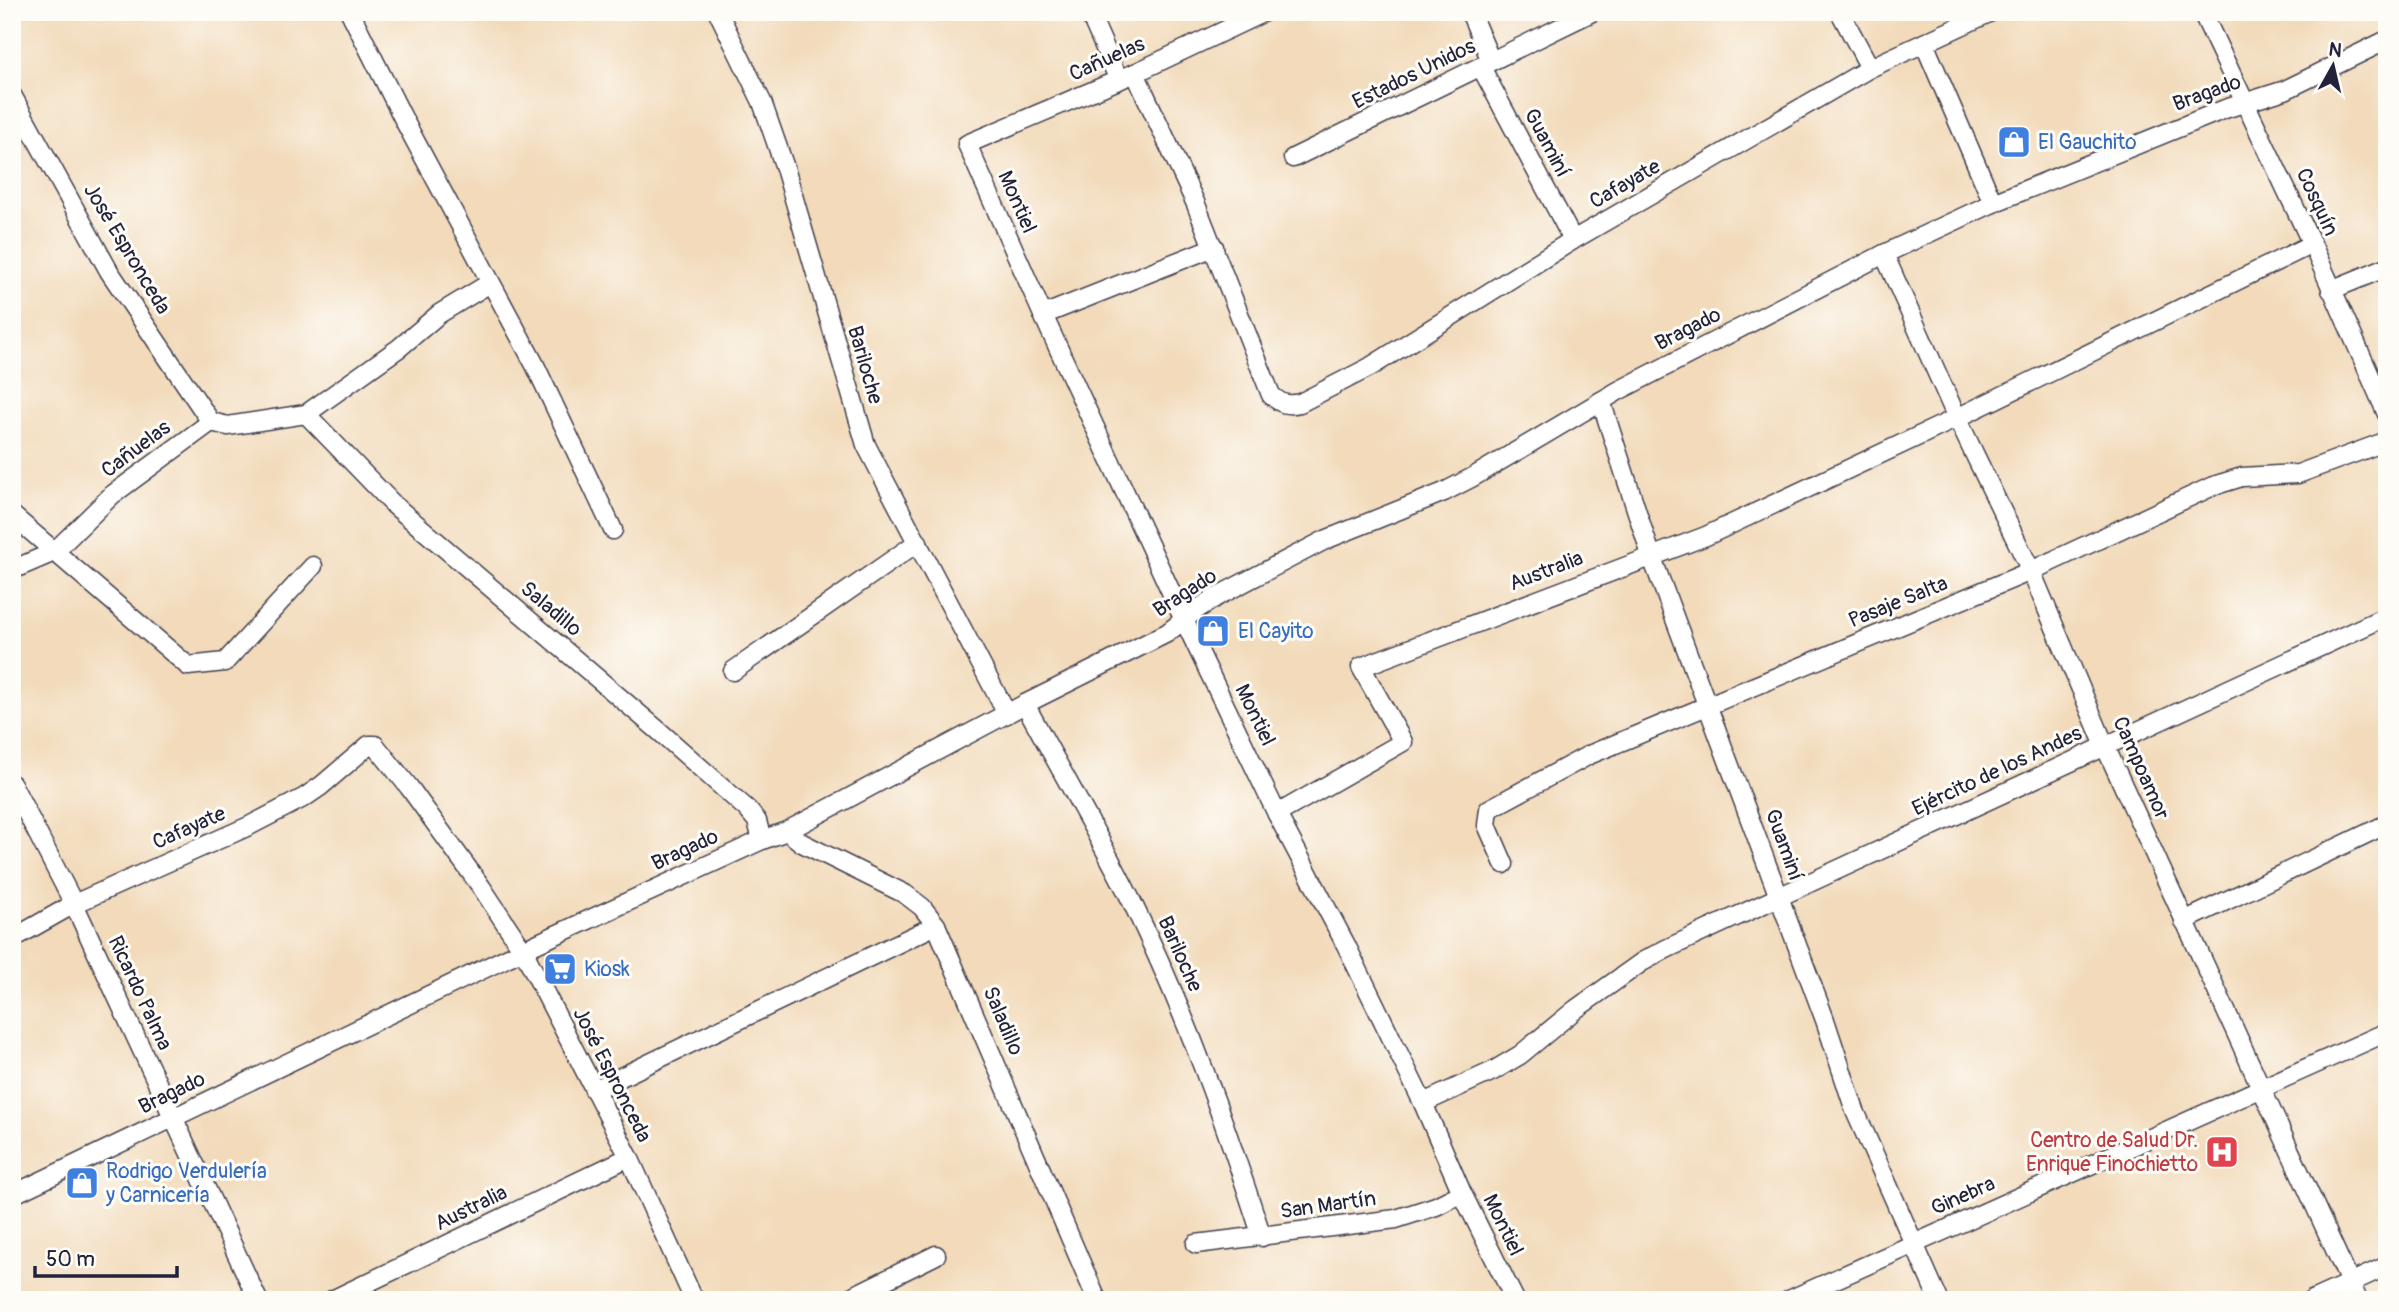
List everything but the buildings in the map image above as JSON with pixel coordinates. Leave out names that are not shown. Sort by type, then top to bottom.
[{"type":"street","points":[[350,12],[490,283],[505,305],[612,530]]},
{"type":"street","name":"Bariloche","points":[[718,12],[757,91],[778,147],[866,445],[1007,714]]},
{"type":"street","points":[[1043,315],[1213,247],[1127,77],[1089,12]]},
{"type":"street","name":"Cañuelas","points":[[967,144],[1127,77],[1264,12]]},
{"type":"street","name":"Guaminí","points":[[1469,12],[1486,64],[1573,240]]},
{"type":"street","name":"Estados Unidos","points":[[1293,158],[1591,12]]},
{"type":"street","points":[[1840,12],[1870,68]]},
{"type":"street","name":"Cafayate","points":[[1213,247],[1271,395],[1280,403],[1300,403],[1370,367],[1573,240],[1870,68],[1991,12]]},
{"type":"street","name":"Cosquín","points":[[2202,12],[2312,244],[2387,414]]},
{"type":"street","name":"Bragado","points":[[12,1195],[523,950],[787,831],[1025,704],[1167,633],[1218,596],[1325,540],[1444,492],[1601,401],[1884,254],[1993,203],[2246,102],[2285,90],[2387,40]]},
{"type":"street","points":[[1924,43],[1993,203]]},
{"type":"street","name":"José Espronceda","points":[[12,95],[109,271],[211,422]]},
{"type":"street","name":"Montiel","points":[[967,144],[1184,620],[1277,814],[1346,945],[1423,1103],[1462,1193],[1516,1300]]},
{"type":"street","name":"Australia","points":[[1277,814],[1403,742],[1361,667],[1706,536],[1957,418],[2312,244]]},
{"type":"street","name":"Campoamor","points":[[1884,254],[1957,418],[2031,571],[2105,746],[2358,1300]]},
{"type":"street","points":[[2331,290],[2387,267]]},
{"type":"street","points":[[211,422],[228,426],[306,414],[399,348],[439,314],[490,283]]},
{"type":"street","name":"Guaminí","points":[[1601,401],[1651,555],[1825,1020],[1854,1111],[1939,1300]]},
{"type":"street","name":"Saladillo","points":[[306,414],[394,505],[747,809],[757,821],[762,840]]},
{"type":"street","name":"Cañuelas","points":[[12,570],[54,552],[112,495],[211,422]]},
{"type":"street","name":"Pasaje Salta","points":[[1504,864],[1487,825],[1489,809],[1589,755],[2031,571],[2213,486],[2242,477],[2298,474],[2387,442]]},
{"type":"street","points":[[12,515],[188,666],[225,662],[313,566]]},
{"type":"street","points":[[733,671],[918,542]]},
{"type":"street","name":"Ejército de los Andes","points":[[1423,1103],[1493,1071],[1520,1055],[1576,1009],[1642,961],[2387,616]]},
{"type":"street","name":"Bariloche","points":[[1025,704],[1130,900],[1164,973],[1200,1060],[1262,1237]]},
{"type":"street","name":"Cafayate","points":[[12,939],[74,904],[249,826],[305,797],[369,745],[375,745]]},
{"type":"street","name":"José Espronceda","points":[[375,745],[482,888],[523,950],[629,1157],[694,1300]]},
{"type":"street","name":"Ricardo Palma","points":[[12,784],[74,904],[258,1300]]},
{"type":"street","points":[[2185,921],[2387,824]]},
{"type":"street","name":"Saladillo","points":[[787,831],[802,842],[905,894],[922,907],[936,925],[1097,1300]]},
{"type":"street","points":[[594,1090],[936,925]]},
{"type":"street","name":"Ginebra","points":[[1789,1300],[2387,1032]]},
{"type":"street","name":"Australia","points":[[332,1300],[629,1157]]},
{"type":"street","name":"San Martín","points":[[1196,1244],[1396,1219],[1436,1206],[1462,1193]]},
{"type":"street","points":[[845,1300],[936,1255]]},
{"type":"street","points":[[2312,1300],[2387,1266]]},
{"type":"place","name":"El Gauchito","points":[[2014,142]]},
{"type":"place","name":"El Cayito","points":[[1213,631]]},
{"type":"place","name":"Kiosk","points":[[560,969]]},
{"type":"place","name":"Centro de Salud Dr. Enrique Finochietto","points":[[2222,1152]]},
{"type":"place","name":"Rodrigo Verdulería y Carnicería","points":[[82,1183]]}]
